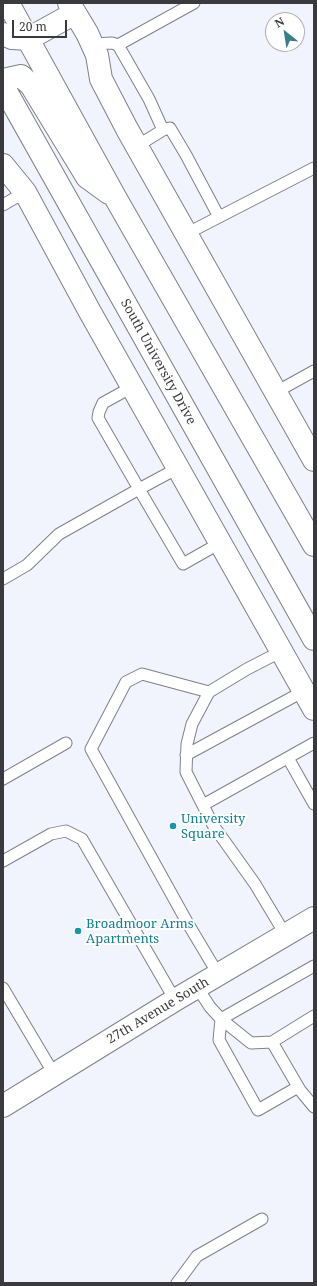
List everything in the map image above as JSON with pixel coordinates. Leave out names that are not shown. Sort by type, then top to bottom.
[{"type":"street","points":[[8,3],[115,197],[314,545]]},
{"type":"street","points":[[3,34],[12,38],[28,39],[72,8],[97,55],[101,79],[186,234],[314,460]]},
{"type":"street","points":[[3,80],[21,76],[31,85],[87,177],[115,197]]},
{"type":"street","name":"South University Drive","points":[[3,86],[313,636]]},
{"type":"street","points":[[3,165],[25,192],[132,387],[309,700]]},
{"type":"street","name":"27th Avenue South","points":[[3,1106],[218,974],[314,918]]},
{"type":"lane","points":[[118,45],[194,3]]},
{"type":"lane","points":[[92,44],[112,43],[118,45],[149,99],[163,130]]},
{"type":"lane","points":[[137,146],[163,130],[170,128],[219,217]]},
{"type":"lane","points":[[186,234],[314,168]]},
{"type":"lane","points":[[3,205],[25,192]]},
{"type":"lane","points":[[276,392],[314,371]]},
{"type":"lane","points":[[132,387],[103,403],[98,412],[98,418],[183,564],[220,543]]},
{"type":"lane","points":[[3,579],[27,565],[59,534],[178,468]]},
{"type":"lane","points":[[282,651],[247,669],[209,692],[192,724],[187,744],[186,772],[213,825],[255,884],[285,934]]},
{"type":"lane","points":[[209,692],[142,674],[126,682],[91,749],[187,922],[218,974]]},
{"type":"lane","points":[[186,755],[309,700]]},
{"type":"lane","points":[[3,778],[66,743]]},
{"type":"lane","points":[[203,805],[314,743]]},
{"type":"lane","points":[[288,758],[310,787],[314,804]]},
{"type":"lane","points":[[3,861],[52,834],[66,831],[82,839],[175,1000]]},
{"type":"lane","points":[[220,1019],[314,966]]},
{"type":"lane","points":[[197,987],[220,1019],[251,1043],[272,1042],[314,1016]]},
{"type":"lane","points":[[3,988],[54,1074]]},
{"type":"lane","points":[[220,1019],[219,1040],[258,1110],[298,1087]]},
{"type":"lane","points":[[272,1042],[298,1087],[314,1107]]},
{"type":"lane","points":[[177,1283],[197,1256],[262,1219]]},
{"type":"place","name":"University Square","points":[[173,826]]},
{"type":"place","name":"Broadmoor Arms Apartments","points":[[78,931]]}]
